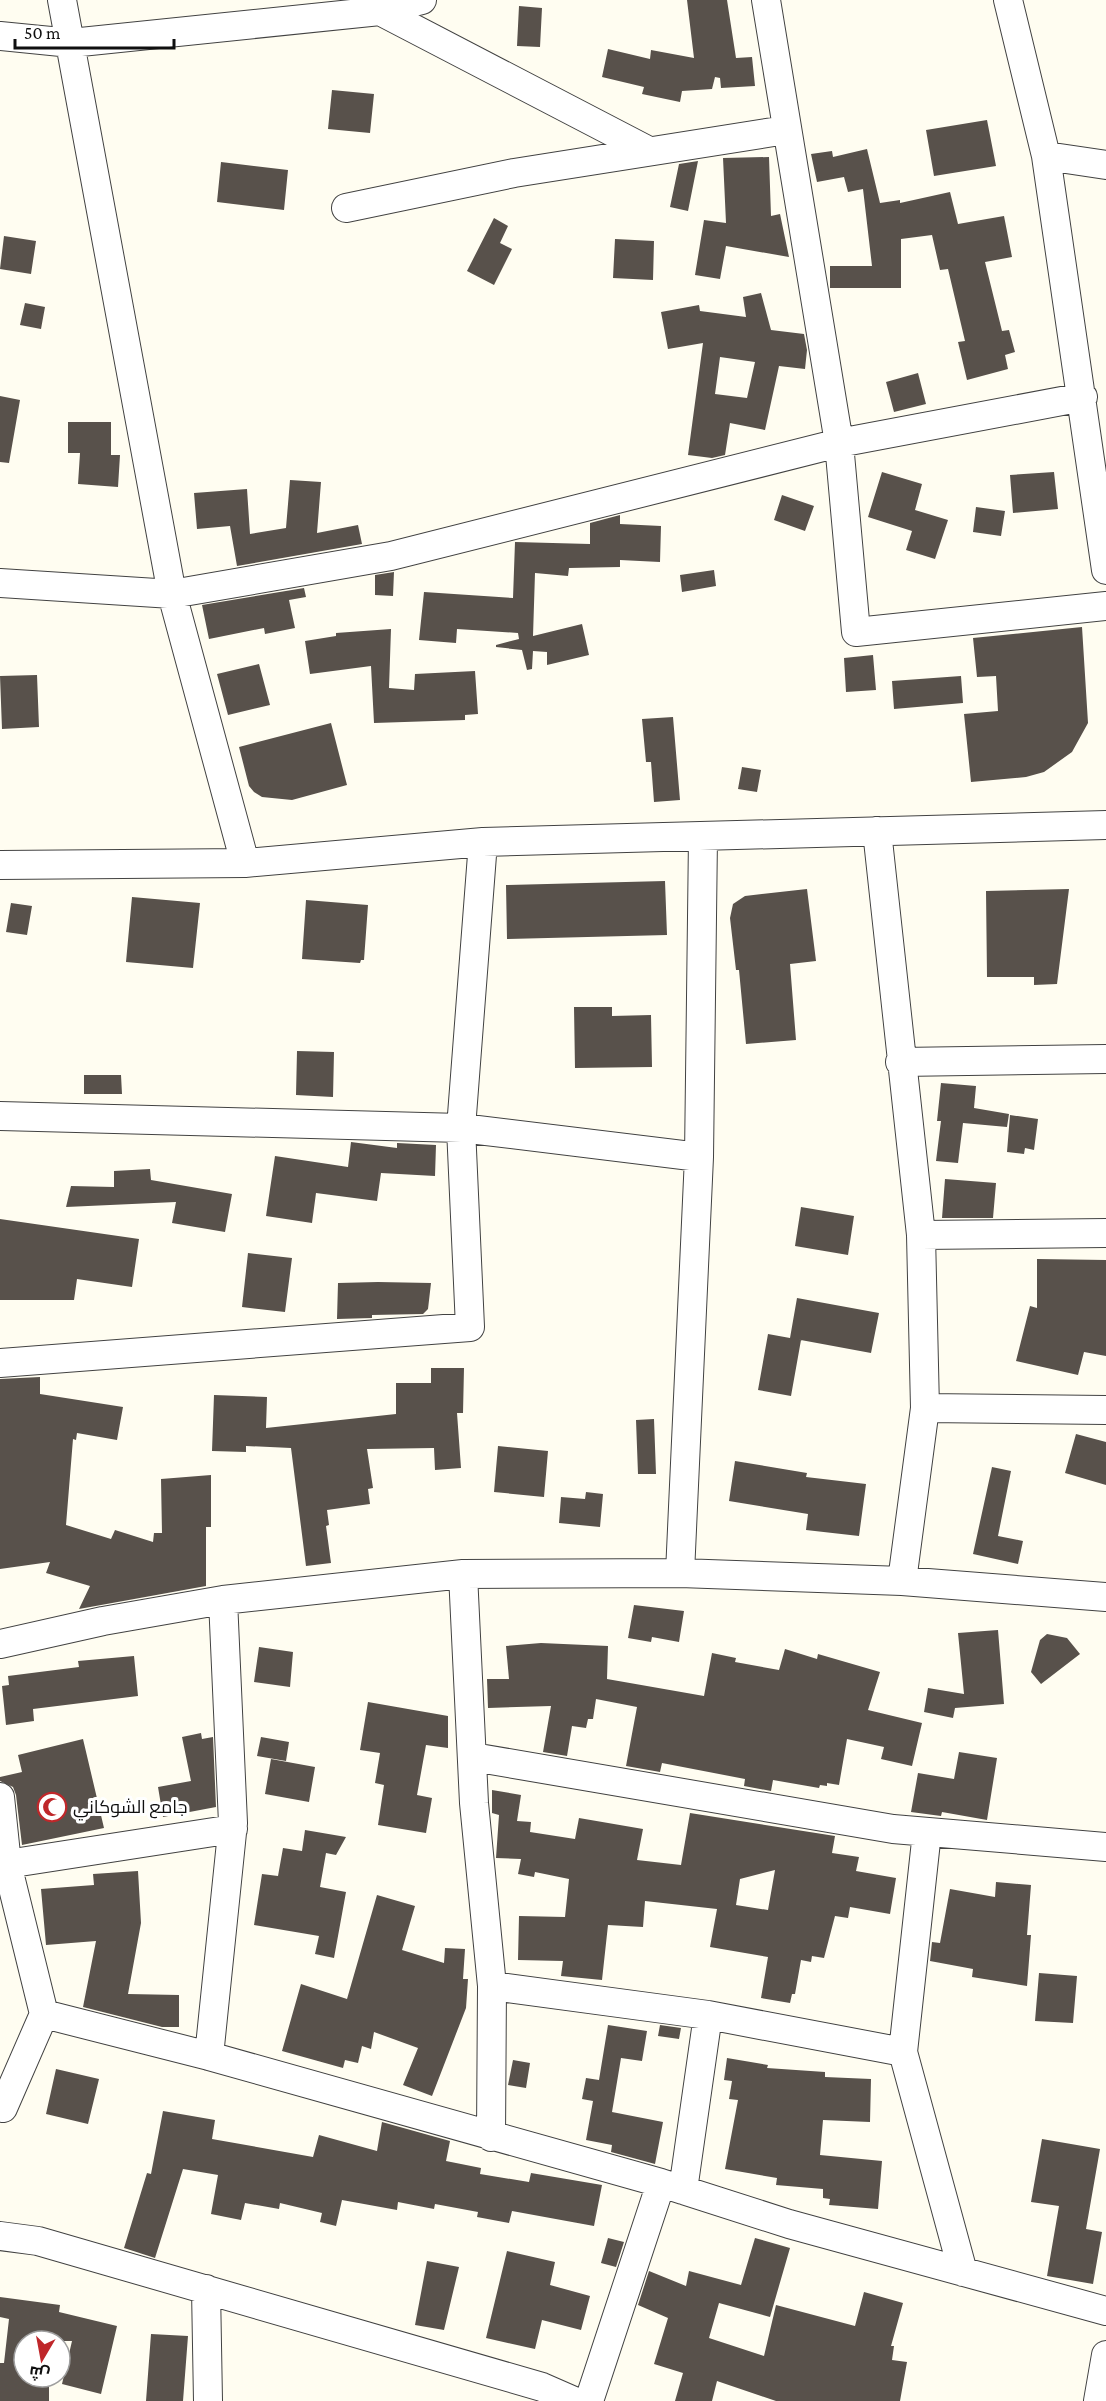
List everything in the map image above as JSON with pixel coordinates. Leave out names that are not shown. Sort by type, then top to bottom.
[{"type":"street","points":[[62,0],[72,43],[172,594],[245,863]]},
{"type":"street","points":[[0,36],[72,43],[380,11],[422,0]]},
{"type":"street","points":[[766,0],[839,443],[856,633],[1106,606]]},
{"type":"street","points":[[1008,0],[1046,156],[1083,397],[1106,570]]},
{"type":"street","points":[[380,11],[650,151]]},
{"type":"street","points":[[346,208],[514,173],[786,129]]},
{"type":"street","points":[[1046,156],[1106,165]]},
{"type":"street","points":[[0,583],[172,594],[391,556],[839,443],[1083,397]]},
{"type":"street","points":[[0,865],[245,863],[483,842],[1106,825]]},
{"type":"street","points":[[877,831],[900,1062],[921,1235],[925,1408],[902,1581]]},
{"type":"street","points":[[680,1573],[699,1157],[703,837]]},
{"type":"street","points":[[0,1363],[470,1327],[461,1128],[483,842]]},
{"type":"street","points":[[900,1062],[1106,1059]]},
{"type":"street","points":[[0,1116],[461,1128],[699,1157]]},
{"type":"street","points":[[921,1235],[1106,1233]]},
{"type":"street","points":[[925,1408],[1106,1410]]},
{"type":"street","points":[[0,1644],[104,1621],[223,1600],[463,1574],[680,1573],[902,1581],[1106,1597]]},
{"type":"street","points":[[463,1574],[474,1803],[492,1986],[491,2137]]},
{"type":"street","points":[[209,2056],[233,1829],[223,1600]]},
{"type":"street","points":[[473,1757],[927,1832],[1106,1847]]},
{"type":"street","points":[[0,1797],[8,1864],[44,2014],[3,2108],[0,2106]]},
{"type":"street","points":[[8,1864],[233,1829]]},
{"type":"street","points":[[927,1832],[903,2052],[963,2272]]},
{"type":"street","points":[[492,1986],[708,2015],[903,2052]]},
{"type":"street","points":[[44,2014],[209,2056],[672,2187],[789,2224],[1106,2311]]},
{"type":"street","points":[[589,2401],[672,2187],[708,2015]]},
{"type":"street","points":[[0,2236],[38,2241],[206,2289],[542,2386],[574,2401]]},
{"type":"street","points":[[206,2289],[208,2401]]},
{"type":"street","points":[[1098,2401],[1106,2355]]},
{"type":"building","points":[[687,0],[727,0],[736,58],[752,57],[755,86],[721,88],[720,78],[715,77],[712,89],[682,91],[680,102],[642,94],[644,87],[602,77],[608,49],[650,59],[651,50],[694,58]]},
{"type":"building","points":[[519,6],[542,8],[540,47],[517,46]]},
{"type":"building","points":[[332,90],[374,94],[370,133],[328,129]]},
{"type":"building","points":[[987,120],[996,166],[934,176],[926,130]]},
{"type":"building","points":[[867,149],[880,203],[900,200],[900,203],[950,192],[958,224],[1004,216],[1012,257],[985,262],[1002,331],[1009,330],[1015,352],[1005,355],[1008,369],[967,380],[958,342],[965,341],[948,269],[940,270],[932,235],[901,239],[901,288],[830,288],[830,266],[872,266],[863,189],[848,192],[844,177],[817,182],[811,154],[832,151],[833,157]]},
{"type":"building","points":[[769,157],[771,216],[780,214],[789,257],[726,246],[720,279],[695,275],[704,220],[726,223],[723,158]]},
{"type":"building","points":[[698,161],[688,211],[670,207],[679,164]]},
{"type":"building","points":[[221,162],[288,170],[284,210],[217,202]]},
{"type":"building","points":[[494,218],[508,226],[500,243],[512,249],[494,285],[467,271]]},
{"type":"building","points":[[4,236],[36,241],[31,274],[0,269]]},
{"type":"building","points":[[615,239],[654,241],[653,280],[613,278]]},
{"type":"building","points":[[761,293],[771,330],[804,334],[807,350],[805,369],[779,366],[765,430],[730,423],[725,455],[712,458],[688,455],[703,343],[668,349],[661,312],[699,305],[700,311],[746,317],[743,297]],"holes":[[[720,357],[755,362],[747,398],[715,394]]]},
{"type":"building","points":[[25,303],[45,307],[41,329],[20,325]]},
{"type":"building","points":[[918,373],[926,404],[894,412],[886,382]]},
{"type":"building","points":[[0,396],[20,400],[9,463],[0,462]]},
{"type":"building","points":[[68,422],[111,422],[111,455],[120,455],[118,487],[78,484],[80,453],[68,453]]},
{"type":"building","points":[[882,472],[922,484],[915,510],[948,520],[935,559],[906,550],[912,531],[868,517]]},
{"type":"building","points":[[1054,472],[1058,509],[1013,513],[1010,475]]},
{"type":"building","points":[[290,480],[321,482],[317,533],[358,525],[362,544],[237,566],[230,526],[197,529],[194,493],[247,489],[250,534],[286,528]]},
{"type":"building","points":[[782,495],[814,506],[805,531],[774,520]]},
{"type":"building","points":[[976,507],[1005,511],[1001,536],[973,532]]},
{"type":"building","points":[[620,515],[620,524],[661,526],[660,562],[620,560],[620,567],[569,568],[568,576],[535,573],[533,636],[582,624],[589,655],[547,665],[547,652],[533,651],[532,669],[527,670],[522,650],[496,647],[496,645],[519,639],[518,633],[457,629],[456,643],[419,640],[424,592],[513,598],[515,542],[590,544],[590,523]]},
{"type":"building","points":[[714,570],[716,586],[682,592],[680,575]]},
{"type":"building","points":[[394,572],[393,596],[375,595],[375,575]]},
{"type":"building","points":[[304,588],[306,597],[289,600],[295,628],[265,634],[264,628],[209,639],[202,605]]},
{"type":"building","points":[[1082,627],[1088,723],[1072,752],[1044,772],[1026,777],[971,782],[964,714],[998,711],[996,676],[977,677],[973,638]]},
{"type":"building","points":[[391,629],[389,688],[414,690],[415,674],[475,671],[478,714],[465,715],[465,720],[374,723],[371,666],[310,674],[305,641],[336,636],[336,633]]},
{"type":"building","points":[[873,655],[876,690],[846,692],[844,658]]},
{"type":"building","points":[[259,664],[270,705],[228,715],[217,674]]},
{"type":"building","points":[[37,675],[39,727],[2,729],[0,676]]},
{"type":"building","points":[[961,676],[963,703],[894,709],[892,681]]},
{"type":"building","points":[[673,717],[680,800],[654,802],[651,762],[646,762],[642,719]]},
{"type":"building","points":[[331,723],[347,785],[292,800],[262,797],[249,786],[239,747]]},
{"type":"building","points":[[742,767],[761,770],[757,792],[738,789]]},
{"type":"building","points":[[665,881],[667,935],[507,939],[506,885]]},
{"type":"building","points":[[807,889],[816,961],[790,964],[796,1040],[746,1044],[739,970],[736,970],[730,918],[733,904],[745,896]]},
{"type":"building","points":[[1069,889],[1057,984],[1034,985],[1034,977],[987,977],[986,891]]},
{"type":"building","points":[[132,897],[200,903],[193,968],[126,962]]},
{"type":"building","points":[[306,900],[368,905],[364,960],[360,963],[302,959]]},
{"type":"building","points":[[11,903],[32,906],[27,935],[6,932]]},
{"type":"building","points":[[574,1007],[612,1007],[612,1016],[651,1015],[652,1067],[575,1068]]},
{"type":"building","points":[[297,1051],[334,1052],[333,1097],[296,1095]]},
{"type":"building","points":[[84,1075],[121,1075],[122,1094],[84,1094]]},
{"type":"building","points":[[941,1083],[976,1086],[974,1108],[1009,1114],[1007,1127],[963,1123],[958,1163],[936,1161],[941,1121],[937,1121]]},
{"type":"building","points":[[1010,1115],[1038,1119],[1034,1150],[1025,1148],[1024,1154],[1007,1152]]},
{"type":"building","points":[[351,1142],[397,1148],[397,1143],[436,1145],[435,1176],[381,1173],[377,1201],[316,1193],[312,1223],[266,1216],[275,1156],[348,1167]]},
{"type":"building","points":[[150,1169],[151,1180],[232,1194],[225,1232],[172,1223],[176,1202],[66,1207],[71,1186],[114,1187],[114,1171]]},
{"type":"building","points":[[945,1179],[996,1183],[993,1218],[942,1218]]},
{"type":"building","points":[[801,1207],[854,1216],[848,1255],[795,1246]]},
{"type":"building","points":[[0,1219],[139,1239],[132,1287],[77,1279],[74,1300],[0,1300]]},
{"type":"building","points":[[248,1253],[292,1258],[285,1312],[242,1307]]},
{"type":"building","points":[[1037,1259],[1106,1260],[1106,1356],[1084,1352],[1078,1375],[1016,1361],[1030,1306],[1037,1308]]},
{"type":"building","points":[[338,1283],[431,1283],[428,1309],[423,1314],[372,1315],[372,1318],[337,1319]]},
{"type":"building","points":[[797,1298],[879,1313],[871,1353],[790,1338]]},
{"type":"building","points":[[768,1334],[801,1340],[791,1396],[758,1390]]},
{"type":"building","points":[[431,1368],[464,1368],[463,1413],[457,1413],[461,1468],[435,1470],[434,1448],[367,1449],[373,1488],[368,1489],[370,1504],[327,1510],[329,1525],[326,1526],[331,1563],[306,1566],[291,1448],[246,1446],[246,1452],[212,1451],[214,1395],[267,1397],[266,1428],[396,1414],[396,1383],[431,1383]]},
{"type":"building","points":[[40,1377],[40,1394],[123,1407],[117,1440],[77,1433],[76,1440],[73,1439],[66,1525],[111,1539],[115,1530],[153,1542],[154,1533],[162,1533],[161,1479],[211,1475],[211,1527],[206,1527],[206,1586],[79,1609],[90,1586],[46,1573],[50,1562],[0,1569],[0,1379]]},
{"type":"building","points":[[654,1419],[656,1474],[638,1474],[636,1420]]},
{"type":"building","points":[[1076,1434],[1106,1442],[1106,1485],[1065,1473]]},
{"type":"building","points":[[498,1446],[548,1451],[544,1497],[494,1492]]},
{"type":"building","points":[[735,1461],[807,1473],[806,1477],[866,1484],[859,1536],[806,1530],[808,1514],[729,1501]]},
{"type":"building","points":[[992,1467],[1011,1471],[998,1536],[1023,1541],[1018,1564],[973,1554]]},
{"type":"building","points":[[586,1492],[603,1494],[600,1527],[559,1523],[561,1497],[585,1499]]},
{"type":"building","points":[[634,1605],[684,1611],[679,1642],[652,1637],[651,1642],[628,1638]]},
{"type":"building","points":[[998,1630],[1004,1704],[955,1708],[953,1718],[924,1712],[928,1688],[964,1694],[958,1633]]},
{"type":"building","points":[[1047,1634],[1067,1638],[1080,1654],[1041,1684],[1031,1672],[1040,1640]]},
{"type":"building","points":[[541,1643],[608,1646],[607,1679],[704,1696],[712,1653],[736,1658],[735,1662],[779,1670],[785,1649],[817,1659],[818,1654],[880,1672],[868,1710],[922,1723],[912,1766],[881,1759],[884,1747],[847,1739],[839,1785],[827,1783],[827,1786],[820,1785],[819,1788],[773,1780],[771,1791],[744,1786],[745,1779],[662,1763],[660,1772],[626,1766],[637,1707],[596,1699],[593,1719],[588,1719],[586,1728],[572,1726],[567,1756],[543,1752],[551,1706],[488,1708],[487,1679],[509,1679],[506,1646]]},
{"type":"building","points":[[259,1647],[293,1652],[290,1687],[254,1682]]},
{"type":"building","points":[[134,1656],[138,1696],[33,1709],[34,1721],[6,1725],[2,1686],[9,1685],[8,1676],[79,1667],[78,1661]]},
{"type":"building","points":[[368,1702],[448,1716],[448,1748],[426,1745],[417,1795],[432,1798],[426,1833],[378,1825],[384,1785],[375,1783],[380,1753],[360,1750]]},
{"type":"building","points":[[201,1733],[202,1739],[213,1737],[216,1807],[163,1817],[158,1787],[191,1781],[182,1737]]},
{"type":"building","points":[[261,1737],[289,1742],[286,1761],[257,1756]]},
{"type":"building","points":[[83,1739],[104,1828],[22,1845],[16,1795],[13,1787],[0,1781],[0,1777],[22,1772],[18,1755]]},
{"type":"building","points":[[959,1752],[997,1758],[987,1820],[942,1812],[941,1816],[911,1812],[918,1773],[954,1779]]},
{"type":"building","points":[[271,1759],[315,1767],[309,1802],[265,1794]]},
{"type":"building","points":[[492,1790],[521,1795],[517,1821],[531,1822],[530,1832],[575,1839],[579,1818],[643,1829],[637,1860],[681,1865],[690,1813],[835,1836],[832,1853],[859,1857],[856,1871],[896,1878],[890,1914],[850,1907],[848,1918],[835,1916],[824,1958],[812,1956],[811,1962],[801,1960],[795,1994],[792,1994],[790,2003],[761,1998],[768,1957],[710,1947],[717,1909],[645,1901],[643,1927],[608,1925],[602,1980],[561,1976],[563,1961],[518,1960],[519,1916],[565,1917],[569,1879],[535,1872],[534,1877],[518,1874],[521,1859],[496,1858],[499,1815],[492,1813]],"holes":[[[775,1870],[768,1910],[736,1905],[740,1879]]]},
{"type":"building","points":[[305,1830],[346,1837],[336,1855],[326,1853],[320,1887],[346,1892],[334,1958],[315,1954],[319,1936],[254,1925],[262,1874],[278,1876],[283,1848],[302,1851]]},
{"type":"building","points":[[138,1871],[141,1923],[128,1994],[179,1995],[179,2027],[162,2027],[83,2007],[96,1941],[46,1945],[41,1889],[94,1885],[93,1874]]},
{"type":"building","points":[[996,1882],[1031,1885],[1027,1935],[1031,1935],[1027,1986],[972,1977],[973,1969],[930,1961],[932,1942],[940,1943],[950,1889],[995,1897]]},
{"type":"building","points":[[377,1895],[415,1906],[402,1950],[444,1963],[445,1948],[465,1949],[463,1979],[468,1979],[466,2008],[432,2096],[403,2085],[418,2048],[374,2032],[371,2049],[362,2046],[358,2063],[345,2060],[343,2068],[282,2051],[301,1984],[347,1999]]},
{"type":"building","points":[[1039,1973],[1077,1976],[1073,2023],[1035,2021]]},
{"type":"building","points":[[608,2025],[647,2031],[642,2061],[621,2058],[612,2112],[663,2122],[655,2164],[611,2152],[612,2145],[586,2140],[593,2101],[582,2099],[586,2078],[599,2080]]},
{"type":"building","points":[[660,2025],[681,2028],[679,2039],[658,2036]]},
{"type":"building","points":[[727,2058],[768,2065],[767,2068],[825,2072],[825,2077],[871,2079],[870,2122],[823,2120],[820,2155],[882,2161],[878,2209],[829,2205],[830,2199],[823,2198],[823,2189],[776,2185],[777,2178],[725,2169],[738,2100],[729,2099],[732,2081],[724,2080]]},
{"type":"building","points":[[513,2060],[530,2063],[526,2088],[508,2085]]},
{"type":"building","points":[[56,2069],[99,2079],[88,2124],[46,2114]]},
{"type":"building","points":[[163,2111],[215,2120],[212,2139],[313,2157],[319,2135],[377,2151],[382,2122],[450,2141],[446,2161],[481,2168],[480,2174],[529,2182],[531,2173],[602,2185],[594,2226],[512,2211],[509,2223],[477,2217],[478,2212],[435,2204],[434,2209],[398,2202],[397,2210],[342,2200],[336,2226],[320,2222],[322,2213],[280,2203],[279,2209],[245,2203],[241,2220],[211,2214],[218,2175],[183,2169],[155,2258],[124,2248],[147,2173],[151,2174]]},
{"type":"building","points":[[1042,2139],[1100,2149],[1086,2229],[1102,2232],[1093,2284],[1047,2276],[1059,2206],[1031,2202]]},
{"type":"building","points":[[608,2238],[624,2242],[616,2267],[601,2263]]},
{"type":"building","points":[[755,2238],[790,2248],[770,2317],[719,2303],[709,2338],[764,2356],[776,2305],[855,2326],[864,2292],[903,2303],[891,2346],[894,2346],[892,2360],[907,2362],[900,2401],[776,2401],[717,2381],[712,2401],[675,2401],[683,2373],[654,2364],[668,2318],[638,2305],[649,2271],[686,2286],[689,2271],[741,2285]]},
{"type":"building","points":[[507,2251],[555,2262],[550,2285],[590,2296],[581,2330],[542,2320],[535,2349],[486,2338]]},
{"type":"building","points":[[427,2261],[459,2267],[444,2330],[415,2325]]},
{"type":"building","points":[[0,2297],[60,2305],[59,2312],[117,2326],[101,2394],[72,2387],[72,2329],[12,2329],[12,2389],[49,2389],[49,2401],[0,2401],[0,2363],[4,2363],[9,2319],[0,2317]]},
{"type":"building","points":[[151,2334],[188,2336],[183,2401],[146,2401]]},
{"type":"place","name":"جامع الشوكاني","points":[[52,1807]]}]
